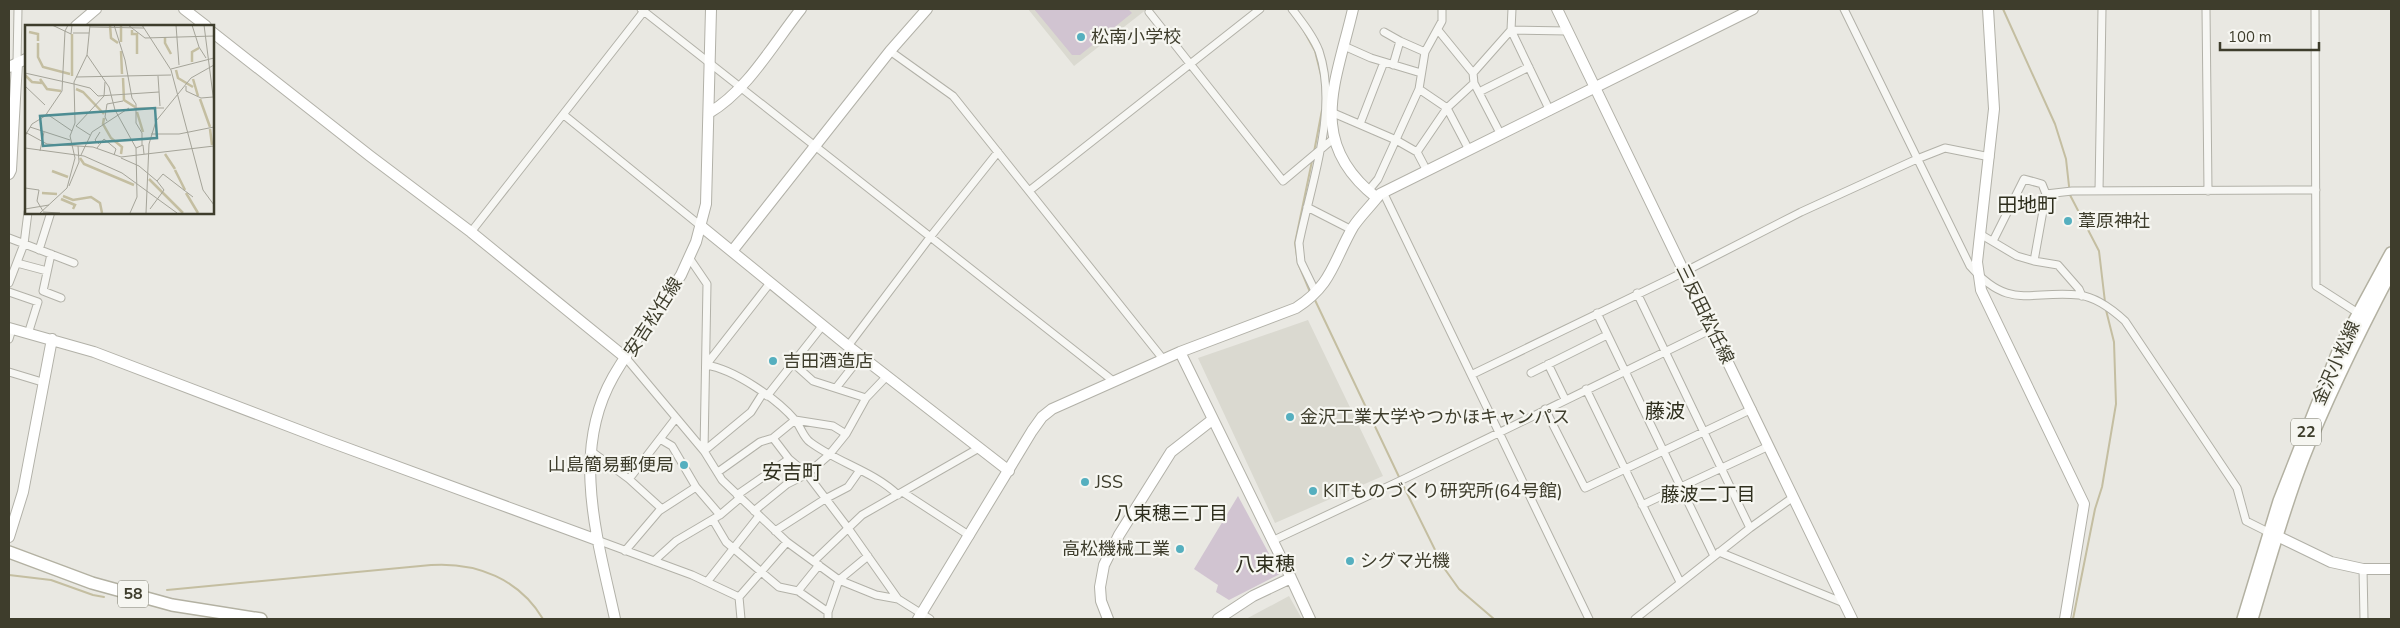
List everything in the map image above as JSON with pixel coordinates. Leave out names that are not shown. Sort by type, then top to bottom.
[{"type":"main road","name":"金沢小松線","points":[[2243,619],[2339,349],[2391,253]]},
{"type":"main road","name":"金沢小松線","points":[[2252,619],[2272,534],[2338,376],[2391,272]]},
{"type":"main road","name":"58","points":[[9,552],[92,583],[172,605],[261,619]]},
{"type":"street","points":[[9,174],[11,170],[10,154],[17,63],[18,9]]},
{"type":"street","points":[[77,25],[96,9]]},
{"type":"street","points":[[184,9],[205,25]]},
{"type":"street","name":"安吉松任線","points":[[615,619],[597,540],[590,484],[594,425],[613,377],[690,259],[702,227],[706,204],[711,9]]},
{"type":"street","points":[[709,113],[730,100],[801,9]]},
{"type":"street","points":[[732,250],[890,51],[927,9]]},
{"type":"street","points":[[1029,191],[1260,9]]},
{"type":"street","points":[[1292,9],[1318,49],[1325,75],[1327,99],[1299,243],[1301,262],[1313,296]]},
{"type":"street","points":[[1353,9],[1336,76],[1331,112],[1333,140],[1344,163],[1355,179],[1368,191],[1380,195],[1472,374],[1589,619]]},
{"type":"street","points":[[1368,191],[1378,179],[1419,89],[1425,52],[1442,21],[1442,9]]},
{"type":"street","points":[[1512,9],[1511,30],[1550,111]]},
{"type":"street","name":"三反田松任線","points":[[1557,9],[1852,619]]},
{"type":"street","points":[[774,438],[789,459],[807,474],[898,599],[923,618],[1042,417],[1052,409],[1112,380],[1296,308],[1313,296],[1330,274],[1362,214],[1380,195],[1753,9]]},
{"type":"street","points":[[1844,9],[1970,266],[1978,275],[1986,283],[2007,293],[2028,296],[2082,296],[2109,308],[2125,321],[2198,434],[2237,488],[2246,522],[2332,562],[2363,569],[2391,569]]},
{"type":"street","points":[[1988,9],[1994,109],[1980,234],[1978,275],[1981,290],[2084,504],[2065,619]]},
{"type":"street","points":[[2100,191],[2102,9]]},
{"type":"street","points":[[2206,9],[2208,192]]},
{"type":"street","points":[[2315,9],[2316,286],[2358,313]]},
{"type":"street","points":[[471,232],[643,10],[1112,380]]},
{"type":"street","points":[[1150,12],[1282,181],[1333,140]]},
{"type":"street","points":[[1438,30],[1473,73],[1474,83],[1501,135]]},
{"type":"street","points":[[1473,73],[1511,30],[1567,31]]},
{"type":"street","points":[[1384,32],[1425,52]]},
{"type":"street","points":[[214,34],[370,156],[471,232],[626,358],[704,451],[722,480],[787,542],[839,580],[876,595],[898,599]]},
{"type":"street","points":[[1393,65],[1400,41]]},
{"type":"street","points":[[1344,46],[1384,62],[1421,73]]},
{"type":"street","points":[[890,51],[953,96],[1163,359]]},
{"type":"street","points":[[1360,124],[1384,62]]},
{"type":"street","points":[[1479,92],[1529,67]]},
{"type":"street","points":[[1417,152],[1447,108],[1474,83]]},
{"type":"street","points":[[1419,89],[1447,108],[1469,150]]},
{"type":"street","points":[[1331,112],[1396,140],[1417,152],[1427,171]]},
{"type":"street","points":[[564,114],[848,346],[1009,471]]},
{"type":"street","points":[[1472,374],[1684,272],[1801,212],[1917,159],[1945,148],[1990,158]]},
{"type":"street","points":[[848,346],[930,236],[998,152]]},
{"type":"street","points":[[1992,242],[2024,179],[2042,184],[2046,194],[2034,261]]},
{"type":"street","points":[[2046,194],[2069,191],[2208,192],[2316,190]]},
{"type":"street","points":[[1306,207],[1352,230]]},
{"type":"street","points":[[9,282],[24,244],[28,214]]},
{"type":"street","points":[[40,250],[50,214]]},
{"type":"street","points":[[1980,234],[2018,256],[2058,265],[2079,289],[2082,296]]},
{"type":"street","points":[[9,238],[74,263]]},
{"type":"street","points":[[51,254],[42,291],[61,298]]},
{"type":"street","points":[[690,259],[707,284],[704,451]]},
{"type":"street","points":[[16,263],[47,271]]},
{"type":"street","points":[[706,365],[770,283]]},
{"type":"street","points":[[9,292],[38,302],[28,334]]},
{"type":"street","points":[[1637,293],[1750,528]]},
{"type":"street","points":[[1597,313],[1662,452],[1716,554],[1844,603]]},
{"type":"street","points":[[704,451],[751,412],[822,325]]},
{"type":"street","points":[[1274,540],[1500,433],[1544,409],[1712,329]]},
{"type":"street","points":[[10,332],[52,338],[94,352],[325,440],[654,561],[708,582],[739,597]]},
{"type":"street","points":[[1531,373],[1607,335]]},
{"type":"street","points":[[9,537],[23,492],[42,382],[52,338]]},
{"type":"street","points":[[1180,352],[1212,420],[1274,540],[1310,619]]},
{"type":"street","points":[[836,388],[861,356]]},
{"type":"street","points":[[792,363],[813,381],[866,398]]},
{"type":"street","points":[[1548,364],[1565,399]]},
{"type":"street","points":[[706,365],[749,382],[796,420],[808,440],[829,455],[886,483],[970,536]]},
{"type":"street","points":[[9,372],[42,382]]},
{"type":"street","points":[[708,582],[734,548],[756,513],[788,484],[807,474],[829,455],[846,434],[866,398],[886,376]]},
{"type":"street","points":[[1586,389],[1680,582]]},
{"type":"street","points":[[1544,409],[1585,488],[1752,409]]},
{"type":"street","points":[[629,479],[676,418]]},
{"type":"street","points":[[718,472],[760,442],[774,438],[796,420],[834,426],[846,434]]},
{"type":"street","points":[[1108,619],[1101,601],[1100,587],[1104,564],[1119,535],[1171,452],[1212,420]]},
{"type":"street","points":[[660,439],[672,446],[696,487],[720,515]]},
{"type":"street","points":[[1642,505],[1769,446]]},
{"type":"street","points":[[798,591],[817,563],[848,528],[862,516],[979,448]]},
{"type":"street","points":[[591,451],[629,479],[662,509]]},
{"type":"street","points":[[654,561],[676,541],[720,515],[739,496],[789,459]]},
{"type":"street","points":[[776,531],[825,499],[848,487],[860,470]]},
{"type":"street","points":[[625,550],[662,509],[696,487]]},
{"type":"street","points":[[1635,619],[1716,554],[1792,498]]},
{"type":"street","points":[[713,520],[726,542],[779,587],[798,591],[828,615],[839,580],[868,556]]},
{"type":"street","points":[[740,619],[739,597],[787,542]]},
{"type":"street","points":[[2363,569],[2364,619]]},
{"type":"street","points":[[1218,619],[1253,596],[1291,578]]},
{"type":"shaded area","name":"松南小学校","points":[[1028,9],[1147,9],[1074,66]]},
{"type":"shaded area","name":"松南小学校","points":[[1034,9],[1128,9],[1132,13],[1080,55],[1072,55]]},
{"type":"shaded area","name":"金沢工業大学やつかほキャンパス","points":[[1308,320],[1383,476],[1275,523],[1198,358]]},
{"type":"shaded area","points":[[1238,496],[1280,574],[1229,600],[1216,592],[1218,585],[1194,569]]},
{"type":"shaded area","points":[[1289,596],[1302,619],[1246,619]]},
{"type":"waterway","points":[[2003,9],[2055,124],[2066,159],[2070,195],[2099,251],[2105,302]]},
{"type":"waterway","points":[[1304,31],[1315,51],[1321,75]]},
{"type":"waterway","points":[[1314,152],[1322,110]]},
{"type":"waterway","points":[[1310,292],[1298,263],[1295,243],[1312,161]]},
{"type":"waterway","points":[[1314,298],[1400,479]]},
{"type":"waterway","points":[[2073,619],[2095,509],[2102,487],[2116,404],[2114,342],[2106,310]]},
{"type":"waterway","points":[[1402,483],[1444,568],[1459,589],[1494,619]]},
{"type":"waterway","points":[[167,590],[431,565],[448,565],[480,570],[495,576],[522,593],[543,619]]},
{"type":"waterway","points":[[9,575],[51,580],[104,597]]},
{"type":"place","name":"松南小学校","points":[[1081,37]]},
{"type":"place","name":"葦原神社","points":[[2068,221]]},
{"type":"place","name":"吉田酒造店","points":[[773,361]]},
{"type":"place","name":"金沢工業大学やつかほキャンパス","points":[[1290,417]]},
{"type":"place","name":"山島簡易郵便局","points":[[684,465]]},
{"type":"place","name":"JSS","points":[[1085,482]]},
{"type":"place","name":"KITものづくり研究所(64号館)","points":[[1313,491]]},
{"type":"place","name":"高松機械工業","points":[[1180,549]]},
{"type":"place","name":"シグマ光機","points":[[1350,561]]},
{"type":"district","name":"田地町","points":[[2027,205]]},
{"type":"district","name":"藤波","points":[[1665,411]]},
{"type":"district","name":"安吉町","points":[[792,472]]},
{"type":"district","name":"藤波二丁目","points":[[1708,495]]},
{"type":"district","name":"八束穂三丁目","points":[[1171,514]]},
{"type":"district","name":"八束穂","points":[[1265,564]]}]
